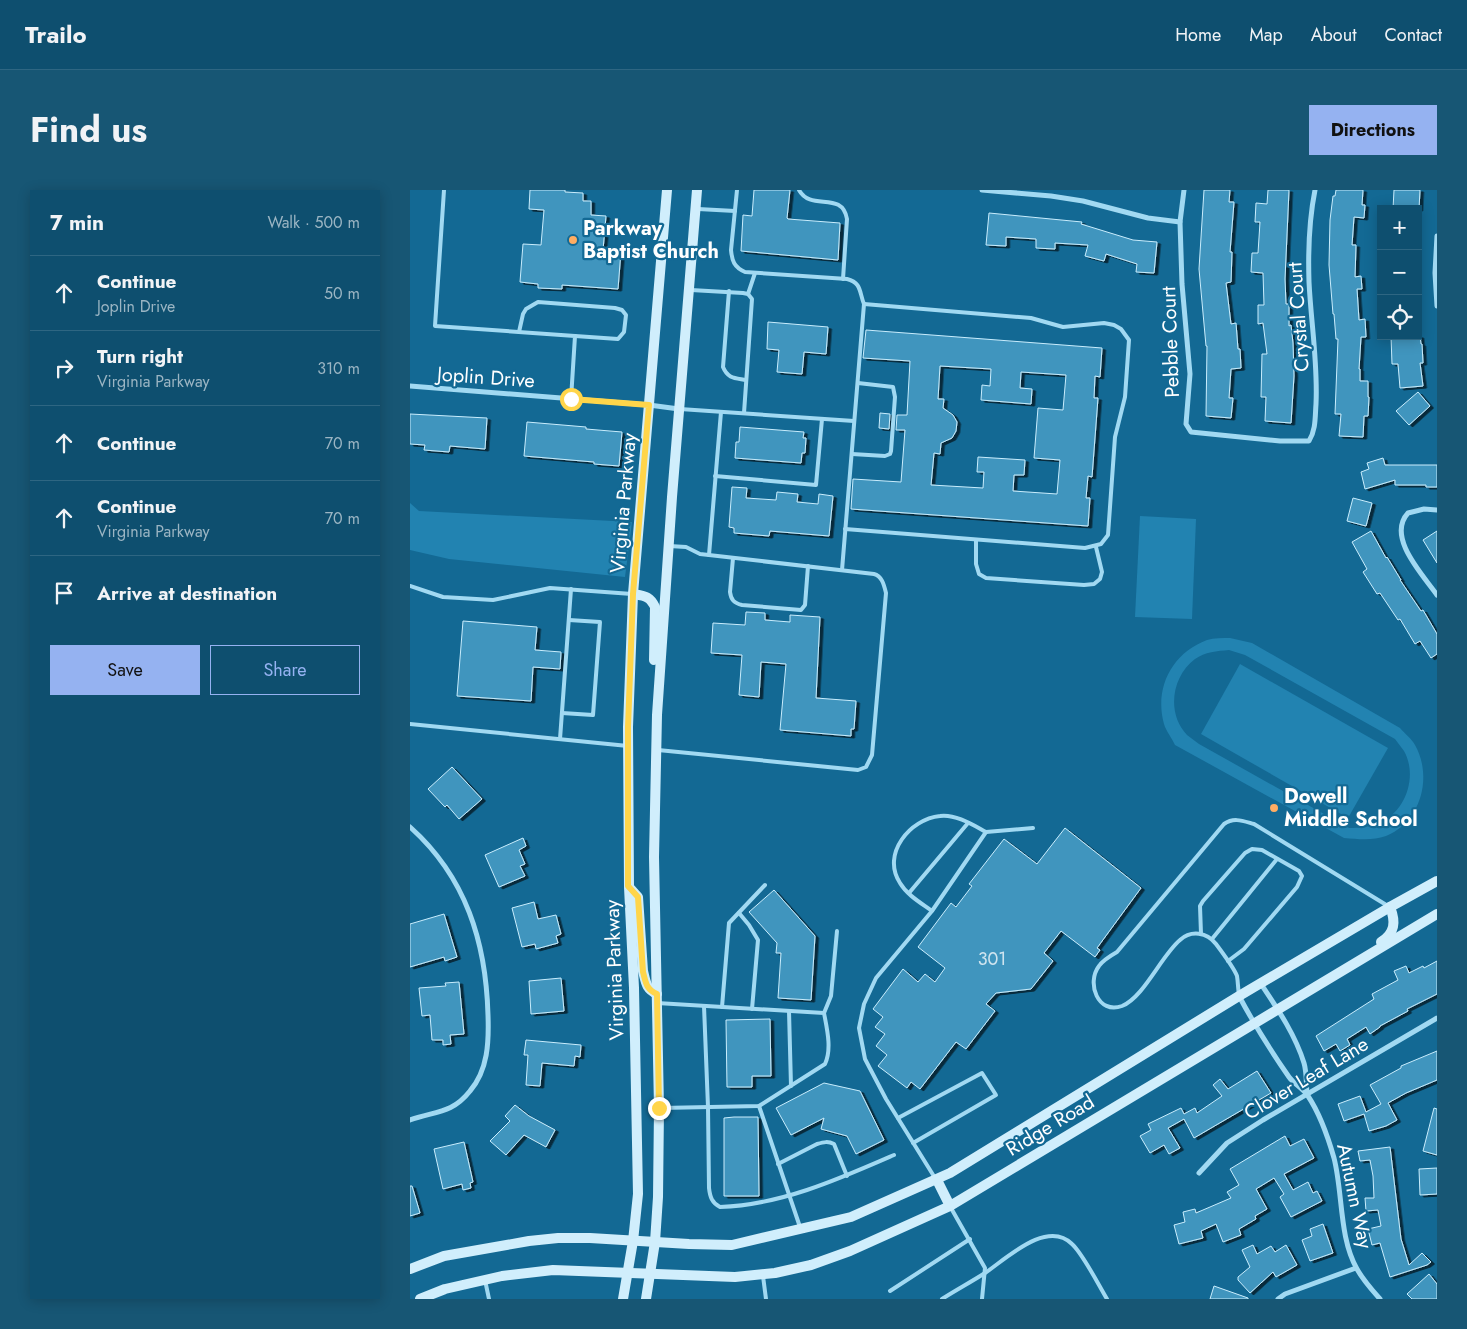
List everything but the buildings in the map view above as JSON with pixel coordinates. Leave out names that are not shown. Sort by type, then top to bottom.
[{"type":"main road","name":"Virginia Parkway","points":[[623,1299],[633,1241],[638,1184],[634,978],[628,886],[628,746],[633,594],[667,190]]},
{"type":"main road","name":"Virginia Parkway","points":[[646,1299],[655,1242],[658,1197],[659,1108],[654,857],[656,750],[668,546],[697,190]]},
{"type":"main road","points":[[633,594],[652,600],[655,607],[654,660],[660,675]]},
{"type":"main road","name":"Ridge Road","points":[[410,1269],[444,1256],[529,1241],[558,1238],[732,1245],[851,1217],[937,1180],[1239,996],[1437,881]]},
{"type":"main road","points":[[628,886],[638,897],[643,972],[650,991],[657,999]]},
{"type":"main road","points":[[1339,972],[1359,954],[1384,940],[1392,932],[1394,924],[1390,907]]},
{"type":"main road","name":"Ridge Road","points":[[420,1299],[445,1289],[502,1276],[553,1270],[735,1277],[775,1273],[811,1265],[850,1251],[950,1206],[1437,914]]},
{"type":"main road","points":[[937,1180],[950,1206]]},
{"type":"street","points":[[982,190],[1051,196],[1083,201],[1148,218],[1180,222]]},
{"type":"street","name":"Pebble Court","points":[[1184,190],[1180,222],[1182,284],[1190,374],[1186,424],[1191,432],[1280,441],[1309,441]]},
{"type":"street","name":"Crystal Court","points":[[1309,441],[1314,434],[1317,376],[1309,281],[1311,207],[1315,190]]},
{"type":"street","points":[[1437,236],[1435,272],[1437,306]]},
{"type":"street","name":"Joplin Drive","points":[[410,386],[679,409]]},
{"type":"street","points":[[1437,510],[1414,510],[1408,513],[1402,522],[1401,537],[1404,546],[1437,595]]},
{"type":"street","points":[[410,827],[424,839],[450,872],[468,908],[480,946],[487,993],[489,1036],[487,1055],[480,1076],[457,1105],[444,1112],[410,1120]]},
{"type":"street","name":"Autumn Way","points":[[1261,984],[1278,1009],[1295,1041],[1304,1064],[1307,1095]]},
{"type":"street","name":"Autumn Way","points":[[1239,996],[1291,1080],[1307,1095],[1321,1122],[1334,1158],[1340,1183],[1346,1236],[1356,1268],[1363,1280],[1380,1299]]},
{"type":"street","name":"Clover Leaf Lane","points":[[1199,1173],[1227,1143],[1437,1018]]},
{"type":"street","points":[[1278,1299],[1285,1294],[1356,1268]]},
{"type":"lane","points":[[444,190],[435,326],[519,332],[575,336],[618,339],[624,332],[626,314],[622,310],[615,308],[538,302],[526,309],[519,332]]},
{"type":"lane","points":[[736,190],[731,257],[736,267],[745,272],[843,279],[853,281],[860,286],[864,304],[842,570]]},
{"type":"lane","points":[[799,190],[804,196],[812,200],[837,202],[846,210],[843,279]]},
{"type":"lane","points":[[695,209],[735,211]]},
{"type":"lane","points":[[748,294],[755,273]]},
{"type":"lane","points":[[689,289],[748,294],[752,299],[744,413]]},
{"type":"lane","points":[[729,292],[722,367],[730,378],[746,380]]},
{"type":"lane","points":[[845,529],[1085,548],[1096,547],[1102,544],[1108,535],[1116,430],[1125,397],[1130,344],[1125,332],[1114,325],[1104,323],[1063,327],[1031,318],[864,304]]},
{"type":"lane","points":[[571,399],[575,336]]},
{"type":"lane","points":[[852,454],[885,456],[890,454],[891,451],[893,387],[858,383]]},
{"type":"lane","points":[[679,409],[854,421]]},
{"type":"lane","points":[[709,555],[721,412]]},
{"type":"lane","points":[[716,476],[816,485],[822,419]]},
{"type":"lane","points":[[976,540],[976,564],[979,574],[986,578],[1084,585],[1094,584],[1100,579],[1102,572],[1096,547]]},
{"type":"lane","points":[[656,750],[858,770],[866,768],[872,755],[886,593],[880,577],[876,574],[700,554],[686,547],[668,546]]},
{"type":"lane","points":[[734,558],[730,597],[734,602],[742,605],[801,610],[805,605],[808,566]]},
{"type":"lane","points":[[410,586],[443,597],[493,600],[550,588],[633,594]]},
{"type":"lane","points":[[560,740],[571,590]]},
{"type":"lane","points":[[562,713],[593,715],[600,622],[569,620]]},
{"type":"lane","points":[[410,724],[628,746]]},
{"type":"lane","points":[[932,911],[909,893],[899,882],[894,864],[902,838],[915,825],[926,818],[947,816],[986,832],[1033,828]]},
{"type":"lane","points":[[1239,996],[1236,975],[1212,939],[1193,933],[1180,939],[1132,999],[1121,1006],[1109,1006],[1100,1001],[1093,988],[1094,975],[1098,966],[1117,952],[1224,824],[1229,821],[1238,819],[1254,824],[1390,907]]},
{"type":"lane","points":[[909,893],[968,823]]},
{"type":"lane","points":[[937,1180],[864,1059],[859,1028],[868,992],[876,978],[932,911],[986,832]]},
{"type":"lane","points":[[1201,934],[1200,906],[1202,901],[1245,853],[1257,848],[1299,871],[1302,876],[1301,880],[1261,930],[1244,949],[1228,962]]},
{"type":"lane","points":[[1212,939],[1277,859]]},
{"type":"lane","points":[[722,1007],[729,923],[765,885]]},
{"type":"lane","points":[[739,914],[749,925],[758,940],[752,1009]]},
{"type":"lane","points":[[659,1108],[759,1106],[825,1064],[828,1057],[828,1040],[824,1013],[831,996],[836,931]]},
{"type":"lane","points":[[657,999],[704,1006],[824,1013]]},
{"type":"lane","points":[[704,1006],[709,1188],[711,1199],[720,1207],[754,1204],[789,1196],[847,1176],[894,1155]]},
{"type":"lane","points":[[789,1011],[791,1086]]},
{"type":"lane","points":[[898,1118],[982,1073],[996,1095],[913,1143]]},
{"type":"lane","points":[[759,1106],[800,1230]]},
{"type":"lane","points":[[778,1164],[818,1144],[830,1142],[834,1144],[847,1176]]},
{"type":"lane","points":[[950,1206],[985,1268],[982,1299]]},
{"type":"lane","points":[[942,1299],[986,1272],[1020,1246],[1050,1235],[1060,1236],[1071,1243],[1106,1299]]},
{"type":"lane","points":[[890,1291],[970,1239]]},
{"type":"lane","points":[[763,1274],[766,1299]]},
{"type":"lane","points":[[485,1280],[489,1299]]},
{"type":"shaded area","points":[[410,503],[419,511],[632,522],[625,577],[449,559],[410,550]]},
{"type":"shaded area","points":[[1140,516],[1196,519],[1192,619],[1135,617]]},
{"type":"shaded area","points":[[1230,638],[1252,643],[1400,728],[1415,745],[1423,771],[1420,797],[1408,820],[1398,829],[1381,838],[1344,838],[1175,745],[1165,727],[1162,711],[1164,685],[1169,673],[1175,663],[1195,646],[1210,639]],"holes":[[[1229,650],[1245,655],[1395,739],[1404,751],[1410,771],[1407,792],[1396,811],[1379,823],[1349,828],[1199,744],[1187,735],[1180,726],[1174,706],[1174,695],[1177,685],[1187,666],[1195,659],[1211,652]]]},
{"type":"shaded area","points":[[1240,664],[1388,748],[1348,818],[1201,734]]},
{"type":"place","name":"Parkway Baptist Church","points":[[573,240]]},
{"type":"place","name":"Dowell Middle School","points":[[1274,808]]},
{"type":"route","points":[[571,399],[649,405],[633,594],[628,727],[628,886],[638,897],[643,972],[650,991],[657,994],[659,1108]]}]
